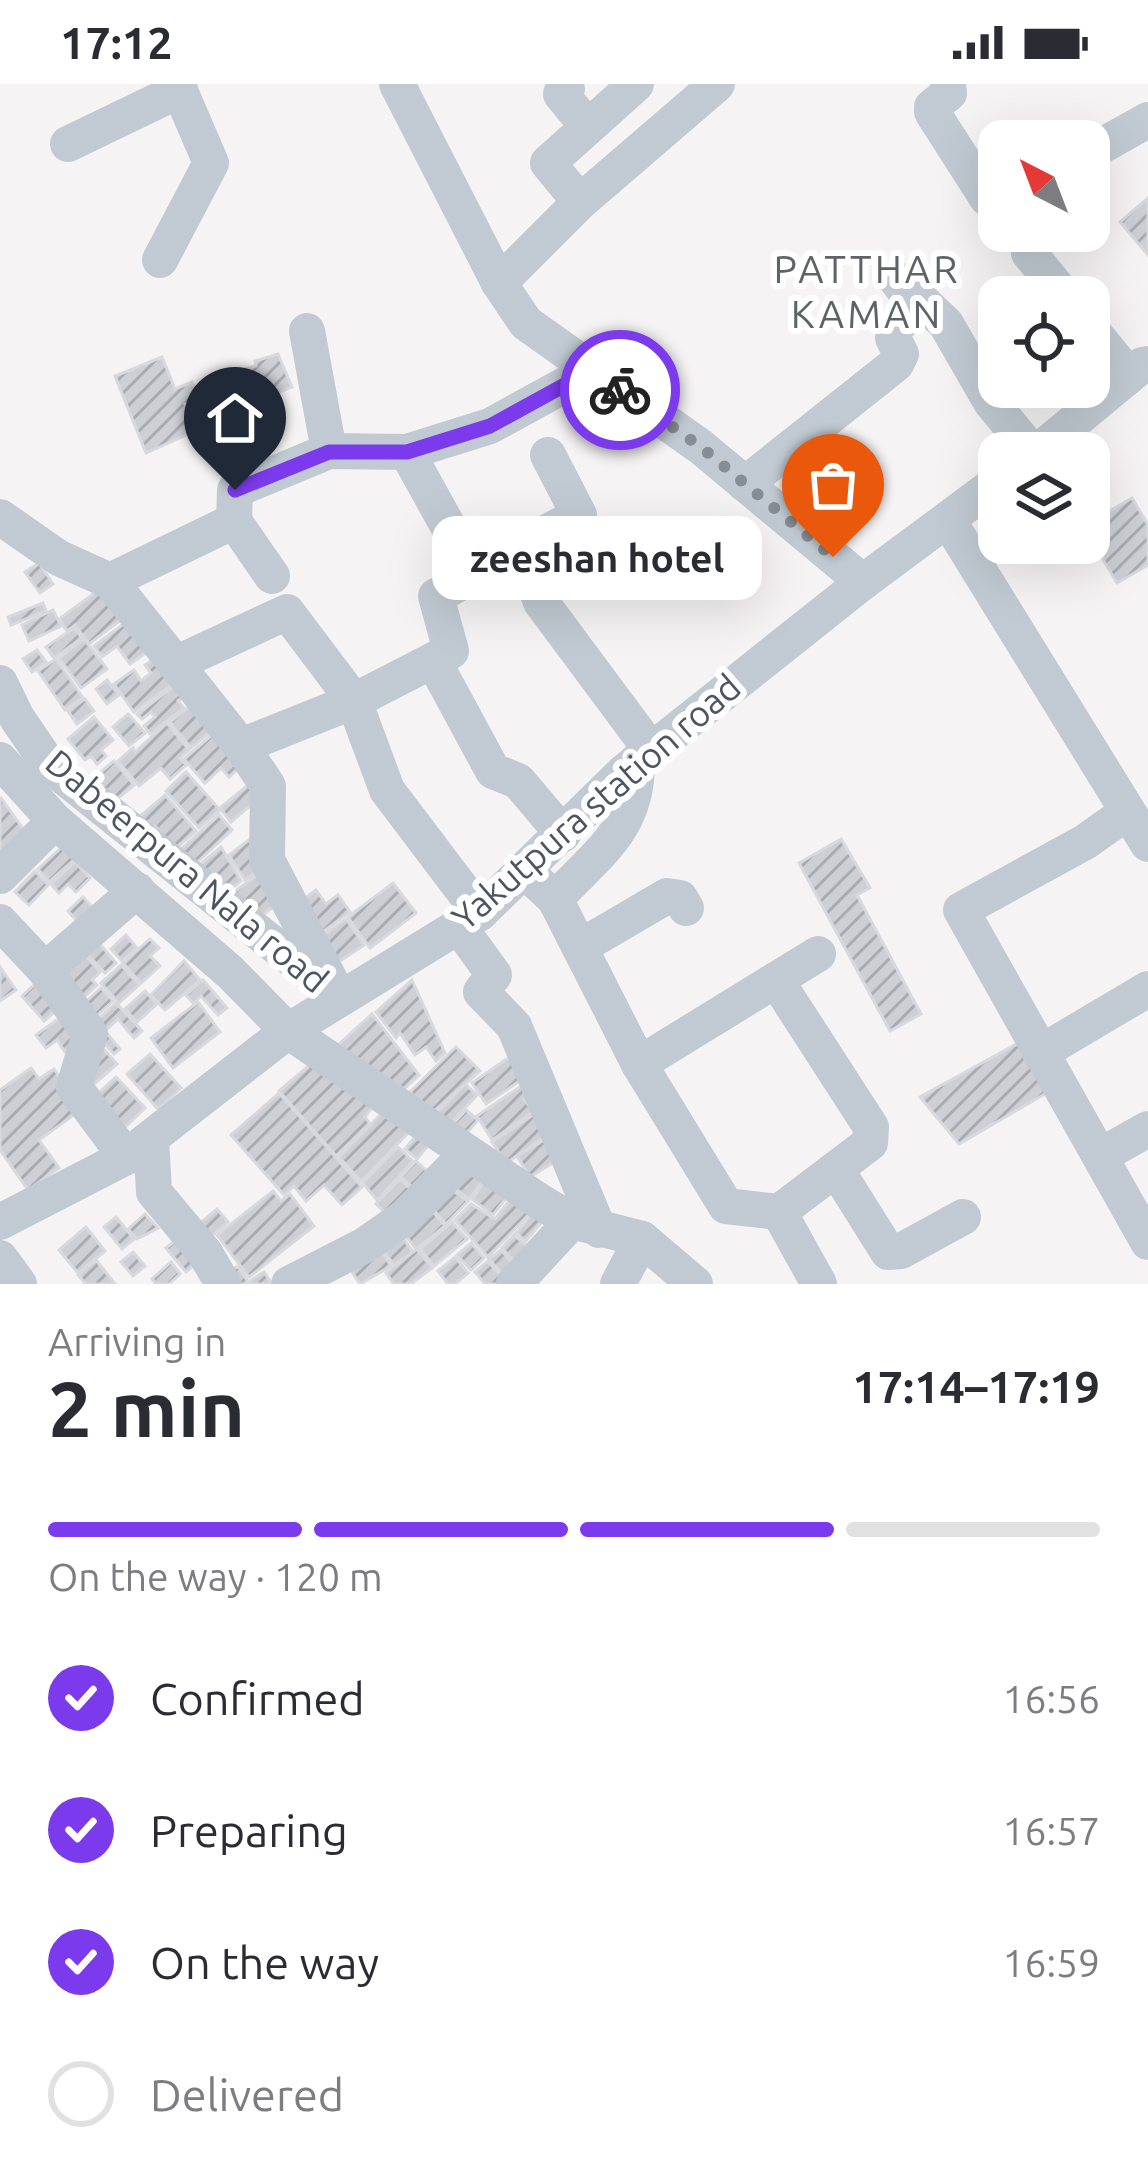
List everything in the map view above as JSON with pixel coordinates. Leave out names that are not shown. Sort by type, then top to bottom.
[{"type":"street","points":[[397,84],[499,283],[526,323],[701,447],[863,582]]},
{"type":"street","points":[[563,84],[567,89],[561,94],[588,127]]},
{"type":"street","points":[[499,283],[580,202],[717,84]]},
{"type":"street","points":[[948,84],[949,93],[932,112],[978,184]]},
{"type":"street","points":[[580,202],[548,163],[631,86]]},
{"type":"street","points":[[68,144],[178,87],[211,163],[160,260]]},
{"type":"street","points":[[1110,141],[1148,120]]},
{"type":"street","points":[[1029,253],[1047,276]]},
{"type":"street","points":[[745,484],[896,364],[901,355],[893,328],[910,291],[946,324],[991,402],[1016,432]]},
{"type":"street","points":[[307,331],[329,452]]},
{"type":"street","points":[[1060,432],[1142,366],[1110,342]]},
{"type":"street","points":[[272,575],[234,520],[235,490],[329,452],[407,452],[490,426],[592,370]]},
{"type":"street","points":[[407,452],[475,575]]},
{"type":"street","points":[[241,746],[354,701],[452,651],[436,596],[580,515],[548,455]]},
{"type":"street","name":"Yakutpura station road","points":[[0,1222],[139,1148],[288,1031],[469,919],[644,755],[978,497]]},
{"type":"street","points":[[0,517],[58,558],[110,581],[241,746],[268,786],[267,860],[339,997]]},
{"type":"street","points":[[110,581],[234,520]]},
{"type":"street","points":[[948,520],[1148,844]]},
{"type":"street","points":[[520,545],[541,602],[644,755],[627,820],[555,899]]},
{"type":"street","points":[[176,664],[286,612],[354,701],[387,790],[469,919],[494,975],[481,992],[514,1025],[585,1225]]},
{"type":"street","points":[[434,662],[493,771],[518,781],[563,834]]},
{"type":"street","name":"Dabeerpura Nala road","points":[[0,683],[16,718],[23,771],[55,821],[230,972],[288,1031],[466,1154],[585,1225]]},
{"type":"street","name":"Dabeerpura Nala road","points":[[23,771],[339,997]]},
{"type":"street","points":[[1126,813],[1084,842],[961,910],[1148,1242]]},
{"type":"street","points":[[0,876],[55,821]]},
{"type":"street","points":[[524,870],[555,899],[639,1064],[726,1206],[779,1211],[870,1143],[872,1127],[776,980]]},
{"type":"street","points":[[45,970],[137,890]]},
{"type":"street","points":[[580,947],[667,896],[680,898],[686,908]]},
{"type":"street","points":[[0,922],[45,970],[90,1034],[74,1087],[139,1148],[154,1192],[205,1253],[223,1284]]},
{"type":"street","points":[[230,972],[265,940]]},
{"type":"street","points":[[639,1064],[818,953]]},
{"type":"street","points":[[1040,1053],[1148,989]]},
{"type":"street","points":[[1100,1156],[1148,1129]]},
{"type":"street","points":[[289,1284],[365,1245],[404,1217],[466,1154]]},
{"type":"street","points":[[836,1168],[888,1252],[901,1251],[963,1217]]},
{"type":"street","points":[[779,1211],[819,1284]]},
{"type":"street","points":[[585,1225],[642,1239],[695,1284]]},
{"type":"street","points":[[514,1284],[585,1225]]},
{"type":"street","points":[[618,1284],[642,1239]]},
{"type":"street","points":[[0,1258],[19,1284]]},
{"type":"building","points":[[1148,198],[1148,255],[1120,222]]},
{"type":"building","points":[[278,354],[292,387],[230,413],[215,377],[256,366],[255,361]]},
{"type":"building","points":[[162,357],[175,389],[192,382],[199,399],[185,404],[195,431],[146,453],[115,376]]},
{"type":"building","points":[[1132,498],[1148,525],[1148,565],[1117,583],[1106,564],[1110,564],[1110,511]]},
{"type":"building","points":[[39,563],[53,584],[40,593],[25,572]]},
{"type":"building","points":[[108,583],[130,613],[89,644],[75,625],[67,631],[59,619]]},
{"type":"building","points":[[43,603],[46,611],[11,625],[8,617]]},
{"type":"building","points":[[53,610],[61,626],[29,641],[22,625]]},
{"type":"building","points":[[134,616],[156,646],[130,664],[117,646],[102,657],[94,646]]},
{"type":"building","points":[[74,628],[82,638],[54,658],[46,647]]},
{"type":"building","points":[[84,639],[107,669],[81,688],[59,658]]},
{"type":"building","points":[[37,650],[46,662],[32,672],[23,659]]},
{"type":"building","points":[[162,653],[180,679],[134,712],[114,684],[134,670],[141,681],[151,673],[145,665]]},
{"type":"building","points":[[56,659],[83,698],[65,710],[38,671]]},
{"type":"building","points":[[107,680],[119,695],[107,704],[96,689]]},
{"type":"building","points":[[181,681],[189,692],[178,701],[184,708],[150,734],[144,726],[155,717],[151,712],[142,719],[137,714]]},
{"type":"building","points":[[85,699],[94,711],[77,724],[68,711]]},
{"type":"building","points":[[196,701],[217,727],[191,748],[170,722]]},
{"type":"building","points":[[128,714],[145,733],[129,746],[113,727]]},
{"type":"building","points":[[94,717],[113,740],[101,750],[106,756],[97,764],[91,756],[85,760],[68,739]]},
{"type":"building","points":[[167,723],[189,750],[180,758],[186,765],[170,779],[161,768],[139,786],[118,761]]},
{"type":"building","points":[[220,728],[241,766],[229,777],[221,768],[205,783],[184,759]]},
{"type":"building","points":[[114,761],[134,785],[110,805],[90,781]]},
{"type":"building","points":[[186,772],[220,810],[199,828],[166,791]]},
{"type":"building","points":[[248,785],[259,798],[231,822],[220,808]]},
{"type":"building","points":[[165,795],[196,831],[175,849],[155,826],[148,833],[137,819]]},
{"type":"building","points":[[0,799],[29,837],[0,858]]},
{"type":"building","points":[[219,815],[232,830],[193,866],[179,851]]},
{"type":"building","points":[[841,839],[870,888],[857,895],[921,1014],[890,1031],[799,863]]},
{"type":"building","points":[[249,840],[266,865],[245,880],[229,855]]},
{"type":"building","points":[[62,847],[74,860],[49,882],[38,869]]},
{"type":"building","points":[[221,847],[241,881],[225,894],[196,868]]},
{"type":"building","points":[[75,862],[90,878],[76,892],[68,884],[59,893],[51,884]]},
{"type":"building","points":[[266,868],[283,899],[255,921],[229,896]]},
{"type":"building","points":[[35,871],[48,885],[29,905],[15,892]]},
{"type":"building","points":[[393,883],[416,913],[370,948],[348,917]]},
{"type":"building","points":[[316,890],[326,904],[338,895],[350,912],[317,936],[295,906]]},
{"type":"building","points":[[83,897],[93,908],[78,922],[68,911]]},
{"type":"building","points":[[346,919],[364,945],[337,963],[319,938]]},
{"type":"building","points":[[92,935],[116,963],[105,973],[80,946]]},
{"type":"building","points":[[126,935],[137,948],[122,961],[111,949]]},
{"type":"building","points":[[150,939],[159,948],[150,956],[160,966],[141,983],[123,963]]},
{"type":"building","points":[[78,947],[100,972],[92,980],[97,985],[80,1001],[52,971]]},
{"type":"building","points":[[184,961],[200,980],[165,1010],[151,995]]},
{"type":"building","points":[[121,965],[139,985],[119,1003],[101,983]]},
{"type":"building","points":[[0,967],[16,990],[0,1001]]},
{"type":"building","points":[[42,978],[64,1003],[44,1021],[22,996]]},
{"type":"building","points":[[203,980],[227,1008],[218,1015],[201,996],[193,1003],[186,995]]},
{"type":"building","points":[[412,980],[445,1053],[436,1061],[426,1047],[415,1055],[400,1033],[396,1038],[376,1012]]},
{"type":"building","points":[[101,988],[113,1001],[94,1018],[82,1005]]},
{"type":"building","points":[[145,991],[157,1004],[137,1022],[125,1009]]},
{"type":"building","points":[[198,1002],[220,1032],[173,1068],[151,1038]]},
{"type":"building","points":[[116,1003],[142,1031],[134,1038],[118,1019],[105,1031],[120,1049],[114,1054],[89,1027]]},
{"type":"building","points":[[372,1014],[419,1075],[404,1089],[337,1046]]},
{"type":"building","points":[[61,1017],[79,1042],[65,1052],[57,1040],[46,1048],[36,1035]]},
{"type":"building","points":[[1022,1041],[1050,1091],[959,1144],[920,1097]]},
{"type":"building","points":[[99,1044],[117,1064],[87,1090]]},
{"type":"building","points":[[456,1047],[480,1071],[432,1113],[410,1092]]},
{"type":"building","points":[[517,1052],[531,1073],[486,1104],[472,1083]]},
{"type":"building","points":[[150,1054],[181,1088],[158,1109],[127,1074]]},
{"type":"building","points":[[318,1058],[375,1103],[365,1117],[370,1124],[336,1156],[279,1091]]},
{"type":"building","points":[[31,1068],[39,1079],[54,1069],[82,1109],[39,1140],[59,1168],[28,1190],[0,1150],[0,1090]]},
{"type":"building","points":[[116,1077],[145,1108],[122,1130],[93,1098]]},
{"type":"building","points":[[530,1080],[537,1090],[524,1099],[533,1112],[492,1140],[477,1116]]},
{"type":"building","points":[[465,1084],[477,1095],[447,1127],[435,1115]]},
{"type":"building","points":[[279,1093],[362,1187],[342,1205],[324,1185],[306,1201],[294,1186],[284,1195],[231,1135]]},
{"type":"building","points":[[542,1109],[556,1130],[506,1163],[492,1142]]},
{"type":"building","points":[[466,1110],[478,1120],[465,1135],[453,1124]]},
{"type":"building","points":[[384,1111],[410,1131],[361,1181],[339,1157]]},
{"type":"building","points":[[419,1132],[431,1142],[417,1159],[405,1149]]},
{"type":"building","points":[[554,1134],[566,1155],[530,1177],[517,1156]]},
{"type":"building","points":[[398,1147],[413,1161],[377,1200],[363,1183]]},
{"type":"building","points":[[416,1161],[435,1178],[420,1194],[401,1177]]},
{"type":"building","points":[[463,1161],[485,1178],[469,1199],[447,1182]]},
{"type":"building","points":[[400,1179],[418,1196],[394,1221],[376,1204]]},
{"type":"building","points":[[487,1179],[509,1194],[493,1215],[472,1199]]},
{"type":"building","points":[[442,1183],[468,1201],[446,1224],[425,1200]]},
{"type":"building","points":[[273,1191],[281,1201],[290,1194],[314,1226],[249,1277],[217,1235]]},
{"type":"building","points":[[512,1197],[533,1210],[488,1257],[455,1220],[471,1204],[495,1219]]},
{"type":"building","points":[[424,1201],[445,1226],[416,1249],[398,1226]]},
{"type":"building","points":[[217,1209],[228,1222],[204,1242],[193,1229]]},
{"type":"building","points":[[535,1210],[545,1218],[526,1241],[516,1233]]},
{"type":"building","points":[[145,1214],[158,1228],[137,1239],[128,1229]]},
{"type":"building","points":[[116,1217],[134,1239],[122,1249],[104,1227]]},
{"type":"building","points":[[452,1222],[467,1239],[434,1266],[420,1249]]},
{"type":"building","points":[[86,1227],[105,1251],[78,1273],[59,1250]]},
{"type":"building","points":[[395,1227],[413,1252],[394,1265],[376,1241]]},
{"type":"building","points":[[185,1233],[204,1257],[186,1272],[166,1248]]},
{"type":"building","points":[[514,1235],[537,1254],[522,1270],[502,1248]]},
{"type":"building","points":[[375,1241],[391,1266],[360,1284],[345,1261]]},
{"type":"building","points":[[471,1243],[484,1258],[471,1270],[457,1255]]},
{"type":"building","points":[[417,1249],[432,1268],[411,1284],[394,1284],[386,1273]]},
{"type":"building","points":[[501,1250],[521,1273],[510,1283],[489,1259]]},
{"type":"building","points":[[133,1252],[145,1266],[133,1276],[121,1262]]},
{"type":"building","points":[[455,1257],[468,1273],[448,1284],[438,1271]]},
{"type":"building","points":[[96,1260],[115,1284],[86,1284],[78,1275]]},
{"type":"building","points":[[488,1261],[507,1284],[485,1284],[475,1272]]},
{"type":"building","points":[[171,1262],[180,1274],[169,1284],[156,1284],[152,1279]]},
{"type":"building","points":[[238,1266],[248,1282],[264,1272],[272,1284],[228,1284],[222,1276]]},
{"type":"way so far","points":[[620,390],[701,447],[833,557]]},
{"type":"place","name":"zeeshan hotel","points":[[833,557]]},
{"type":"district","name":"PATTHAR KAMAN","points":[[867,292]]},
{"type":"route","points":[[235,490],[329,452],[407,452],[490,426],[592,370],[620,390]]}]
